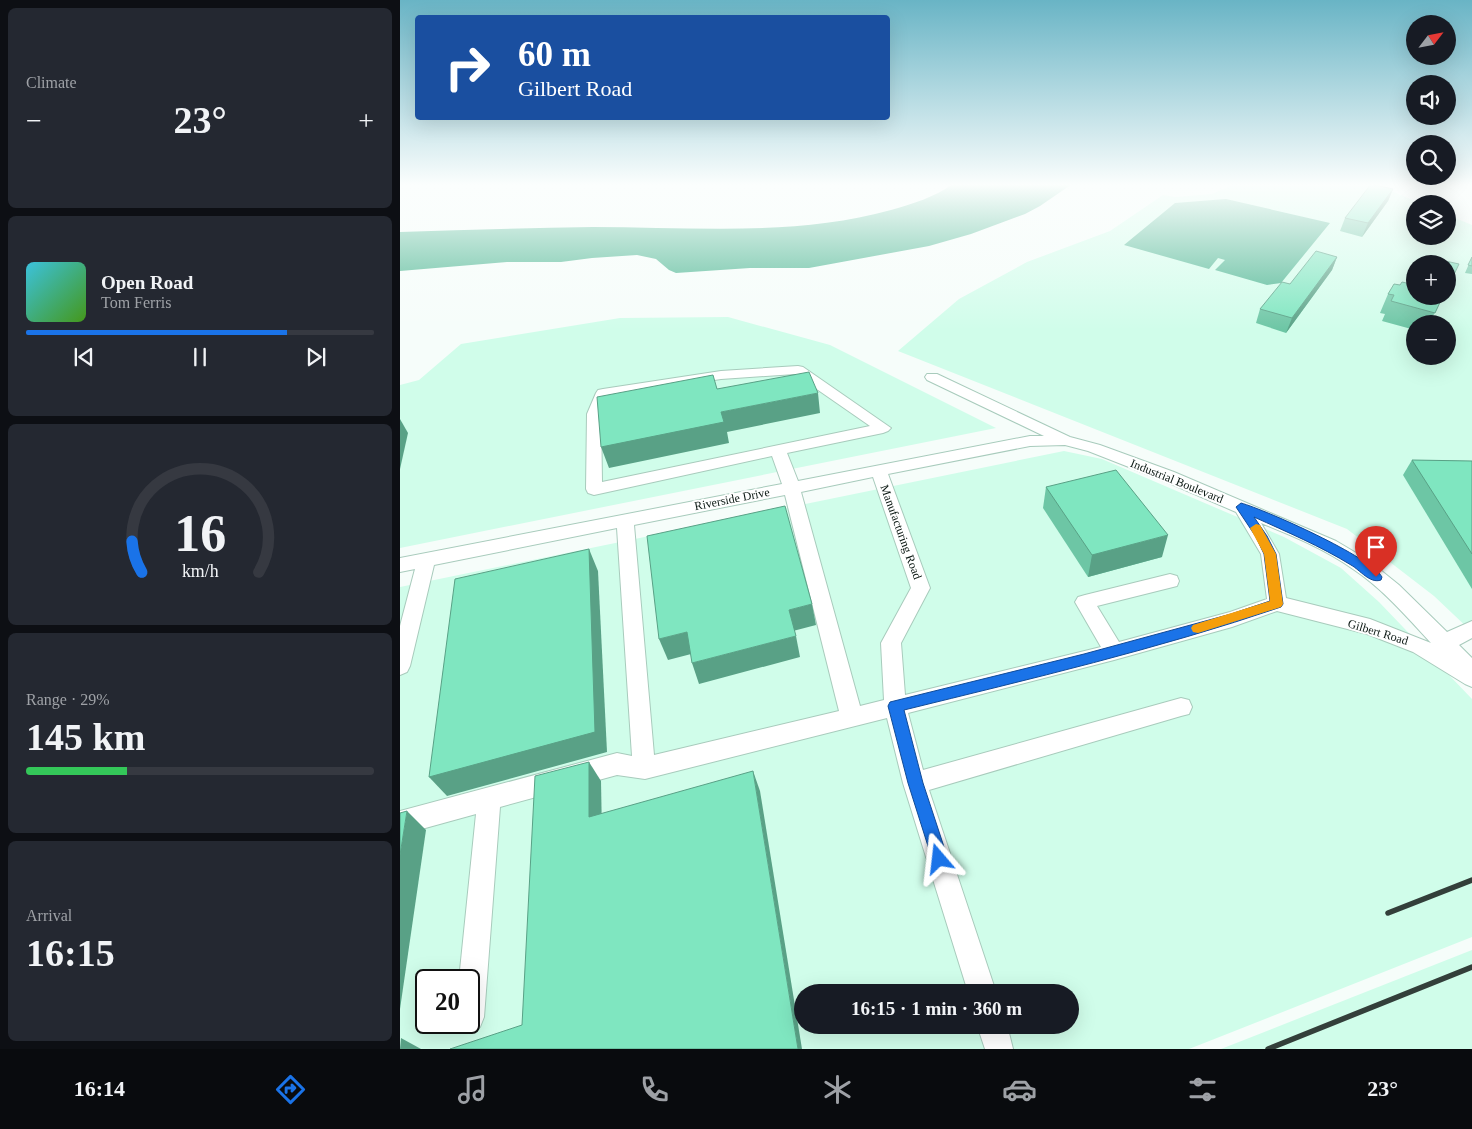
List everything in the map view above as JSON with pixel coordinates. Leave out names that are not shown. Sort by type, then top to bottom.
[{"type":"street","points":[[798,370],[883,428],[778,451],[594,488],[594,414],[603,394],[721,375],[798,370]]},
{"type":"street","name":"Industrial Boulevard","points":[[932,377],[1066,440],[1094,448],[1297,530],[1361,565],[1392,590],[1472,671]]},
{"type":"street","name":"Riverside Drive","points":[[400,565],[1030,441],[1066,440]]},
{"type":"street","points":[[778,451],[792,488],[852,717]]},
{"type":"street","name":"Manufacturing Road","points":[[879,470],[920,588],[891,643],[895,706],[915,783],[979,984]]},
{"type":"street","points":[[400,823],[617,764],[646,768],[1114,652],[1232,619],[1277,604],[1270,554],[1261,536],[1241,507]]},
{"type":"street","points":[[625,520],[641,742],[646,768]]},
{"type":"street","points":[[400,666],[426,560]]},
{"type":"street","points":[[1114,652],[1085,602],[1170,581]]},
{"type":"street","name":"Gilbert Road","points":[[1277,604],[1370,627],[1420,646],[1472,678]]},
{"type":"street","points":[[1444,643],[1472,629]]},
{"type":"street","points":[[915,783],[1181,708]]},
{"type":"street","points":[[474,969],[489,799]]},
{"type":"shaded area","points":[[400,233],[974,233],[929,246],[809,268],[750,268],[676,273],[669,270],[656,259],[637,255],[561,262],[507,262],[400,271]]},
{"type":"shaded area","points":[[1105,233],[1406,233],[1406,245],[1456,245],[1456,233],[1472,233],[1472,632],[1434,596],[1347,529],[898,351],[959,299],[1027,262]]},
{"type":"shaded area","points":[[1139,233],[1322,233],[1281,283],[1267,285],[1215,270],[1225,260],[1218,258],[1209,269],[1124,245]]},
{"type":"shaded area","points":[[728,317],[830,345],[996,428],[400,548],[400,385],[419,380],[461,344],[620,318]]},
{"type":"shaded area","points":[[1064,451],[1102,459],[1284,537],[1341,568],[1379,602],[1472,699],[1472,937],[1189,1049],[400,1049],[400,587]]},
{"type":"shaded area","points":[[1472,950],[1472,1049],[1221,1049]]},
{"type":"building","points":[[1316,251],[1337,257],[1292,318],[1260,309],[1282,282],[1290,284]]},
{"type":"building","points":[[1472,257],[1472,266],[1468,265]]},
{"type":"building","points":[[1402,282],[1406,283],[1406,305],[1439,305],[1435,313],[1391,301],[1394,295],[1388,294],[1394,284],[1400,285]]},
{"type":"building","points":[[809,372],[818,393],[721,412],[724,422],[601,447],[597,397],[713,375],[717,389]]},
{"type":"building","points":[[1412,460],[1472,461],[1472,554]]},
{"type":"building","points":[[1116,470],[1168,535],[1092,555],[1046,487]]},
{"type":"building","points":[[785,506],[812,604],[789,610],[796,636],[692,663],[687,632],[659,639],[647,536]]},
{"type":"building","points":[[589,549],[595,732],[429,777],[455,579]]},
{"type":"building","points":[[589,762],[589,817],[753,771],[794,1034],[796,1034],[798,1049],[450,1049],[522,1025],[535,776]]},
{"type":"building","points":[[407,811],[400,855],[400,813]]},
{"type":"railway","points":[[1388,913],[1472,880]]},
{"type":"railway","points":[[1268,1049],[1472,967]]},
{"type":"slow traffic","points":[[1198,628],[1277,604],[1270,554],[1256,528]]},
{"type":"route","points":[[939,859],[915,783],[895,706],[1084,660],[1232,619],[1277,604],[1270,554],[1261,536],[1241,507],[1330,546],[1361,565],[1376,577]]}]
